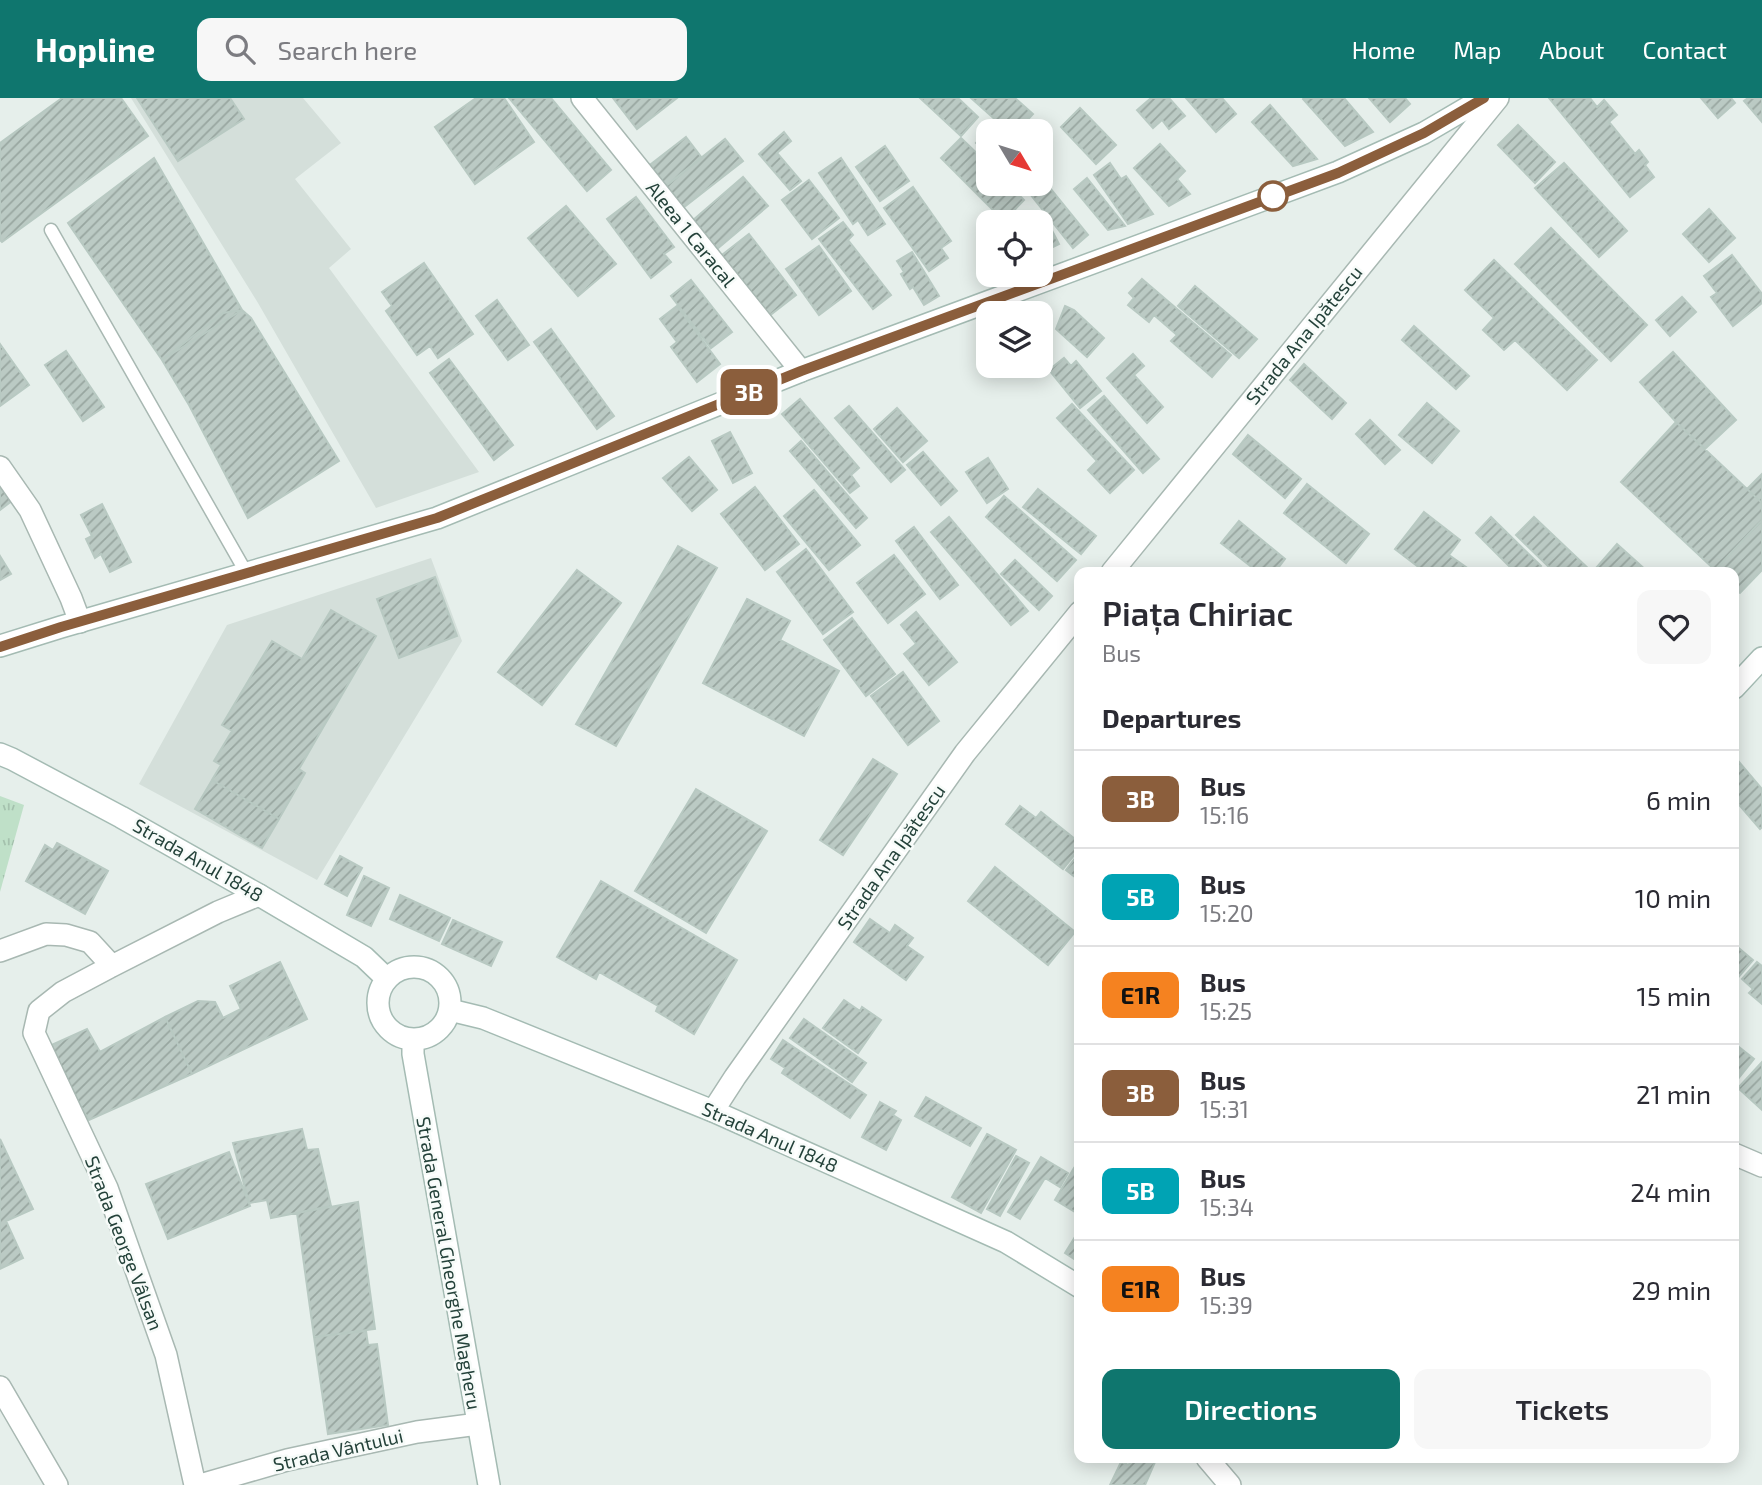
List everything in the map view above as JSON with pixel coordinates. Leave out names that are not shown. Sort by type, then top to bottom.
[{"type":"street","name":"Aleea 1 Caracal","points":[[582,98],[801,371]]},
{"type":"street","points":[[0,646],[437,518],[801,371],[1338,173],[1424,133],[1484,98]]},
{"type":"street","name":"Strada Ana Ipătescu","points":[[1116,567],[1498,98]]},
{"type":"street","points":[[0,467],[30,510],[80,622]]},
{"type":"street","name":"Strada Ana Ipătescu","points":[[713,1111],[965,753],[1074,619]]},
{"type":"street","points":[[1739,683],[1762,658]]},
{"type":"street","name":"Strada Anul 1848","points":[[0,754],[121,817],[259,895],[364,957],[387,979]]},
{"type":"street","name":"Strada George Vâlsan","points":[[197,1485],[166,1354],[107,1188],[34,1033],[39,1011],[63,992],[218,912],[259,895]]},
{"type":"street","points":[[0,951],[46,934],[66,935],[90,942],[112,966]]},
{"type":"street","points":[[411,967],[424,968],[436,974],[445,984],[450,996],[450,1010],[443,1026],[430,1036],[413,1040],[400,1037],[388,1029],[380,1018],[380,991],[387,979],[398,971],[411,967]]},
{"type":"street","name":"Strada Anul 1848","points":[[450,1010],[482,1018],[713,1111],[1006,1242],[1074,1283]]},
{"type":"street","name":"Strada General Gheorghe Magheru","points":[[413,1040],[413,1054],[489,1485]]},
{"type":"street","points":[[1739,1156],[1762,1166]]},
{"type":"street","points":[[0,1387],[57,1485]]},
{"type":"street","name":"Strada Vântului","points":[[197,1485],[288,1460],[417,1432],[478,1424]]},
{"type":"street","points":[[1211,1463],[1230,1485]]},
{"type":"lane","points":[[51,230],[247,574]]},
{"type":"shaded area","points":[[131,98],[303,98],[341,143],[295,179],[351,249],[329,268],[479,472],[376,508],[258,303]]},
{"type":"shaded area","points":[[431,558],[462,641],[317,880],[139,784],[227,625]]},
{"type":"green space","points":[[0,796],[24,805],[0,892]]},
{"type":"building","points":[[62,98],[121,98],[148,136],[2,242],[0,143]]},
{"type":"building","points":[[137,98],[230,98],[244,119],[178,161]]},
{"type":"building","points":[[476,98],[504,98],[534,142],[475,184],[435,127]]},
{"type":"building","points":[[509,98],[551,98],[611,170],[587,191]]},
{"type":"building","points":[[613,98],[677,98],[637,129]]},
{"type":"building","points":[[920,98],[958,98],[978,117],[961,136]]},
{"type":"building","points":[[971,98],[1015,98],[1033,114],[1028,119],[995,119]]},
{"type":"building","points":[[1151,98],[1169,98],[1185,116],[1169,129],[1162,120],[1153,128],[1137,110]]},
{"type":"building","points":[[1186,98],[1222,98],[1236,114],[1216,132]]},
{"type":"building","points":[[1304,98],[1344,98],[1373,132],[1345,146]]},
{"type":"building","points":[[1369,98],[1405,98],[1410,104],[1390,122]]},
{"type":"building","points":[[1549,98],[1590,98],[1597,107],[1604,100],[1617,115],[1609,122],[1635,154],[1639,150],[1654,177],[1630,197]]},
{"type":"building","points":[[1701,98],[1731,98],[1735,103],[1718,118]]},
{"type":"building","points":[[1748,98],[1762,98],[1762,122],[1744,101]]},
{"type":"building","points":[[1270,105],[1317,159],[1293,166],[1252,122]]},
{"type":"building","points":[[1080,108],[1116,145],[1096,164],[1061,127]]},
{"type":"building","points":[[1518,125],[1555,162],[1535,183],[1498,145]]},
{"type":"building","points":[[784,132],[791,141],[777,153],[801,181],[790,190],[759,154]]},
{"type":"building","points":[[686,137],[702,158],[662,189],[646,168]]},
{"type":"building","points":[[961,138],[976,152],[976,193],[941,158]]},
{"type":"building","points":[[725,139],[743,161],[679,211],[662,189]]},
{"type":"building","points":[[1160,144],[1185,171],[1177,179],[1190,194],[1169,206],[1134,168]]},
{"type":"building","points":[[885,146],[909,181],[880,201],[856,167]]},
{"type":"building","points":[[154,158],[242,310],[162,360],[68,223]]},
{"type":"building","points":[[841,158],[885,224],[868,235],[858,220],[853,224],[819,173]]},
{"type":"building","points":[[1110,163],[1121,179],[1126,176],[1153,214],[1128,224],[1094,175]]},
{"type":"building","points":[[1564,163],[1627,231],[1599,257],[1535,188]]},
{"type":"building","points":[[743,177],[768,206],[717,249],[693,220]]},
{"type":"building","points":[[1087,178],[1125,226],[1108,230],[1074,189]]},
{"type":"building","points":[[809,180],[839,218],[812,239],[782,200]]},
{"type":"building","points":[[913,187],[951,241],[941,248],[948,258],[929,271],[884,208]]},
{"type":"building","points":[[1054,193],[1088,235],[1073,248],[1053,223],[1053,210],[1043,210],[1032,196],[1054,196]]},
{"type":"building","points":[[979,196],[1020,196],[1024,200],[1014,210],[993,210]]},
{"type":"building","points":[[636,197],[674,247],[664,254],[671,262],[651,278],[607,219]]},
{"type":"building","points":[[566,206],[616,264],[578,296],[528,238]]},
{"type":"building","points":[[1709,209],[1735,238],[1709,262],[1683,234]]},
{"type":"building","points":[[843,222],[853,235],[848,240],[891,295],[873,309],[819,239]]},
{"type":"building","points":[[1551,228],[1647,325],[1611,361],[1515,264]]},
{"type":"building","points":[[1053,232],[1059,244],[1053,247]]},
{"type":"building","points":[[749,234],[796,295],[769,316],[722,255]]},
{"type":"building","points":[[819,246],[851,291],[819,315],[786,269]]},
{"type":"building","points":[[912,252],[939,296],[924,305],[913,287],[910,289],[897,261]]},
{"type":"building","points":[[1732,255],[1762,294],[1762,303],[1733,326],[1711,297],[1717,293],[1704,276]]},
{"type":"building","points":[[1494,260],[1597,360],[1567,390],[1515,340],[1504,350],[1483,330],[1494,318],[1465,290]]},
{"type":"building","points":[[424,263],[473,334],[438,358],[430,346],[417,355],[386,311],[392,306],[382,292]]},
{"type":"building","points":[[1142,279],[1231,355],[1212,377],[1171,341],[1177,335],[1154,315],[1149,322],[1128,305],[1134,298],[1129,293]]},
{"type":"building","points":[[691,280],[732,332],[711,348],[671,296]]},
{"type":"building","points":[[1195,286],[1257,339],[1239,358],[1178,306]]},
{"type":"building","points":[[1682,297],[1696,312],[1670,336],[1656,320]]},
{"type":"building","points":[[497,300],[529,345],[508,360],[476,316]]},
{"type":"building","points":[[677,306],[720,364],[697,382],[671,347],[677,342],[660,319]]},
{"type":"building","points":[[1065,306],[1074,310],[1104,338],[1087,357],[1056,329]]},
{"type":"building","points":[[242,310],[251,318],[339,461],[248,518],[189,405],[162,360],[223,313]]},
{"type":"building","points":[[1414,326],[1469,376],[1456,389],[1402,340]]},
{"type":"building","points":[[551,329],[614,416],[597,429],[534,342]]},
{"type":"building","points":[[0,344],[29,385],[0,406]]},
{"type":"building","points":[[66,351],[104,407],[83,421],[45,365]]},
{"type":"building","points":[[1673,352],[1736,420],[1705,449],[1640,382]]},
{"type":"building","points":[[1133,354],[1144,366],[1134,375],[1163,407],[1147,423],[1107,378]]},
{"type":"building","points":[[1064,358],[1071,366],[1076,361],[1101,391],[1080,408],[1053,375],[1053,367]]},
{"type":"building","points":[[449,359],[513,445],[494,460],[430,373]]},
{"type":"building","points":[[1304,364],[1346,403],[1332,419],[1290,380]]},
{"type":"building","points":[[1104,396],[1159,459],[1143,473],[1088,410]]},
{"type":"building","points":[[800,399],[859,468],[851,475],[859,486],[850,493],[782,414]]},
{"type":"building","points":[[1427,403],[1459,431],[1432,463],[1399,435]]},
{"type":"building","points":[[1072,404],[1134,470],[1110,493],[1088,470],[1097,461],[1057,418]]},
{"type":"building","points":[[849,406],[905,470],[891,482],[835,418]]},
{"type":"building","points":[[897,408],[927,441],[903,462],[874,429]]},
{"type":"building","points":[[1370,420],[1400,450],[1385,464],[1356,434]]},
{"type":"building","points":[[1676,422],[1762,503],[1762,520],[1718,567],[1712,567],[1621,482]]},
{"type":"building","points":[[730,432],[752,473],[733,483],[712,441]]},
{"type":"building","points":[[1248,435],[1301,479],[1285,498],[1233,454]]},
{"type":"building","points":[[801,441],[867,518],[856,528],[790,451]]},
{"type":"building","points":[[923,452],[957,491],[941,505],[907,465]]},
{"type":"building","points":[[689,457],[717,490],[692,511],[663,478]]},
{"type":"building","points":[[988,458],[1008,489],[987,503],[966,472]]},
{"type":"building","points":[[1762,474],[1762,503],[1747,489]]},
{"type":"building","points":[[0,481],[13,500],[0,510]]},
{"type":"building","points":[[1307,484],[1369,534],[1346,563],[1284,513]]},
{"type":"building","points":[[755,487],[799,544],[765,570],[721,514]]},
{"type":"building","points":[[1038,489],[1096,536],[1081,554],[1023,507]]},
{"type":"building","points":[[814,490],[860,545],[829,570],[784,516]]},
{"type":"building","points":[[1004,496],[1076,560],[1057,581],[986,517]]},
{"type":"building","points":[[102,504],[131,562],[110,572],[101,554],[95,558],[86,539],[92,536],[81,515]]},
{"type":"building","points":[[1424,512],[1460,540],[1449,555],[1466,567],[1418,567],[1395,549]]},
{"type":"building","points":[[949,517],[1028,611],[1011,625],[931,532]]},
{"type":"building","points":[[1491,517],[1541,566],[1510,567],[1476,533]]},
{"type":"building","points":[[1534,517],[1587,567],[1549,567],[1516,535]]},
{"type":"building","points":[[1762,520],[1762,570],[1740,593],[1739,567],[1718,567]]},
{"type":"building","points":[[1239,521],[1285,559],[1279,567],[1252,567],[1221,543]]},
{"type":"building","points":[[914,527],[958,585],[940,599],[896,541]]},
{"type":"building","points":[[1617,544],[1642,567],[1597,567]]},
{"type":"building","points":[[678,546],[717,568],[616,746],[576,724]]},
{"type":"building","points":[[806,549],[853,612],[823,634],[777,572]]},
{"type":"building","points":[[894,555],[925,594],[888,623],[857,583]]},
{"type":"building","points":[[0,556],[11,574],[0,580]]},
{"type":"building","points":[[1015,560],[1052,596],[1039,610],[1001,574]]},
{"type":"building","points":[[577,570],[621,603],[542,705],[498,672]]},
{"type":"building","points":[[435,577],[457,636],[399,658],[377,599]]},
{"type":"building","points":[[747,599],[790,621],[780,640],[839,671],[804,736],[703,683]]},
{"type":"building","points":[[331,610],[376,636],[299,769],[305,773],[279,819],[212,780],[221,765],[214,761],[232,731],[222,725],[272,641],[302,659]]},
{"type":"building","points":[[916,612],[957,662],[929,685],[904,654],[916,644],[901,625]]},
{"type":"building","points":[[852,618],[895,674],[866,696],[824,640]]},
{"type":"building","points":[[903,672],[939,721],[908,745],[871,696]]},
{"type":"building","points":[[873,759],[897,774],[843,855],[820,840]]},
{"type":"building","points":[[1739,762],[1762,789],[1760,829],[1739,805]]},
{"type":"building","points":[[212,780],[279,819],[262,848],[195,809]]},
{"type":"building","points":[[696,789],[767,831],[706,933],[635,891]]},
{"type":"building","points":[[1020,806],[1036,818],[1041,812],[1074,838],[1074,855],[1063,869],[1006,824]]},
{"type":"building","points":[[57,843],[108,871],[85,914],[26,881],[45,845],[53,850]]},
{"type":"building","points":[[340,856],[362,868],[347,896],[325,884]]},
{"type":"building","points":[[1074,860],[1074,876],[1066,870]]},
{"type":"building","points":[[995,867],[1074,933],[1048,965],[968,901]]},
{"type":"building","points":[[364,876],[389,888],[371,926],[347,915]]},
{"type":"building","points":[[601,881],[737,960],[694,1034],[656,1011],[658,1006],[599,972],[596,979],[557,957]]},
{"type":"building","points":[[400,895],[450,918],[439,941],[390,919]]},
{"type":"building","points":[[870,919],[890,933],[895,925],[913,938],[907,946],[923,957],[906,980],[854,942]]},
{"type":"building","points":[[453,920],[502,942],[491,966],[442,944]]},
{"type":"building","points":[[1739,948],[1753,960],[1739,976]]},
{"type":"building","points":[[280,962],[307,1019],[192,1074],[165,1017],[198,1001],[215,1002],[223,1018],[241,1009],[230,986]]},
{"type":"building","points":[[1757,962],[1762,966],[1762,1004],[1749,993],[1753,989],[1742,979]]},
{"type":"building","points":[[844,1000],[860,1011],[862,1007],[881,1020],[858,1053],[823,1028]]},
{"type":"building","points":[[165,1017],[192,1074],[89,1120],[45,1048],[87,1029],[100,1052]]},
{"type":"building","points":[[804,1019],[866,1063],[852,1082],[790,1038]]},
{"type":"building","points":[[783,1040],[866,1095],[850,1118],[782,1073],[785,1068],[771,1059]]},
{"type":"building","points":[[1739,1047],[1754,1059],[1739,1078]]},
{"type":"building","points":[[1762,1062],[1762,1110],[1739,1087]]},
{"type":"building","points":[[926,1097],[981,1128],[970,1146],[915,1116]]},
{"type":"building","points":[[880,1102],[896,1111],[893,1115],[901,1120],[886,1150],[862,1137]]},
{"type":"building","points":[[302,1129],[307,1150],[318,1149],[331,1206],[271,1218],[267,1200],[249,1203],[233,1143]]},
{"type":"building","points":[[987,1134],[1016,1150],[981,1213],[952,1197]]},
{"type":"building","points":[[0,1139],[33,1209],[6,1221],[23,1258],[0,1269]]},
{"type":"building","points":[[229,1152],[250,1206],[168,1239],[146,1184]]},
{"type":"building","points":[[1016,1156],[1029,1163],[1000,1216],[987,1209]]},
{"type":"building","points":[[1041,1157],[1068,1173],[1060,1187],[1045,1178],[1020,1219],[1008,1212]]},
{"type":"building","points":[[1074,1168],[1074,1211],[1055,1200]]},
{"type":"building","points":[[358,1202],[375,1329],[314,1337],[297,1213]]},
{"type":"building","points":[[1074,1238],[1074,1259],[1065,1253]]},
{"type":"building","points":[[366,1331],[368,1345],[377,1344],[388,1425],[328,1434],[314,1337]]},
{"type":"building","points":[[1121,1463],[1155,1463],[1145,1485],[1110,1485]]},
{"type":"bus line","name":"3B","points":[[0,647],[437,518],[801,371],[1338,173],[1424,133],[1484,98]]}]
